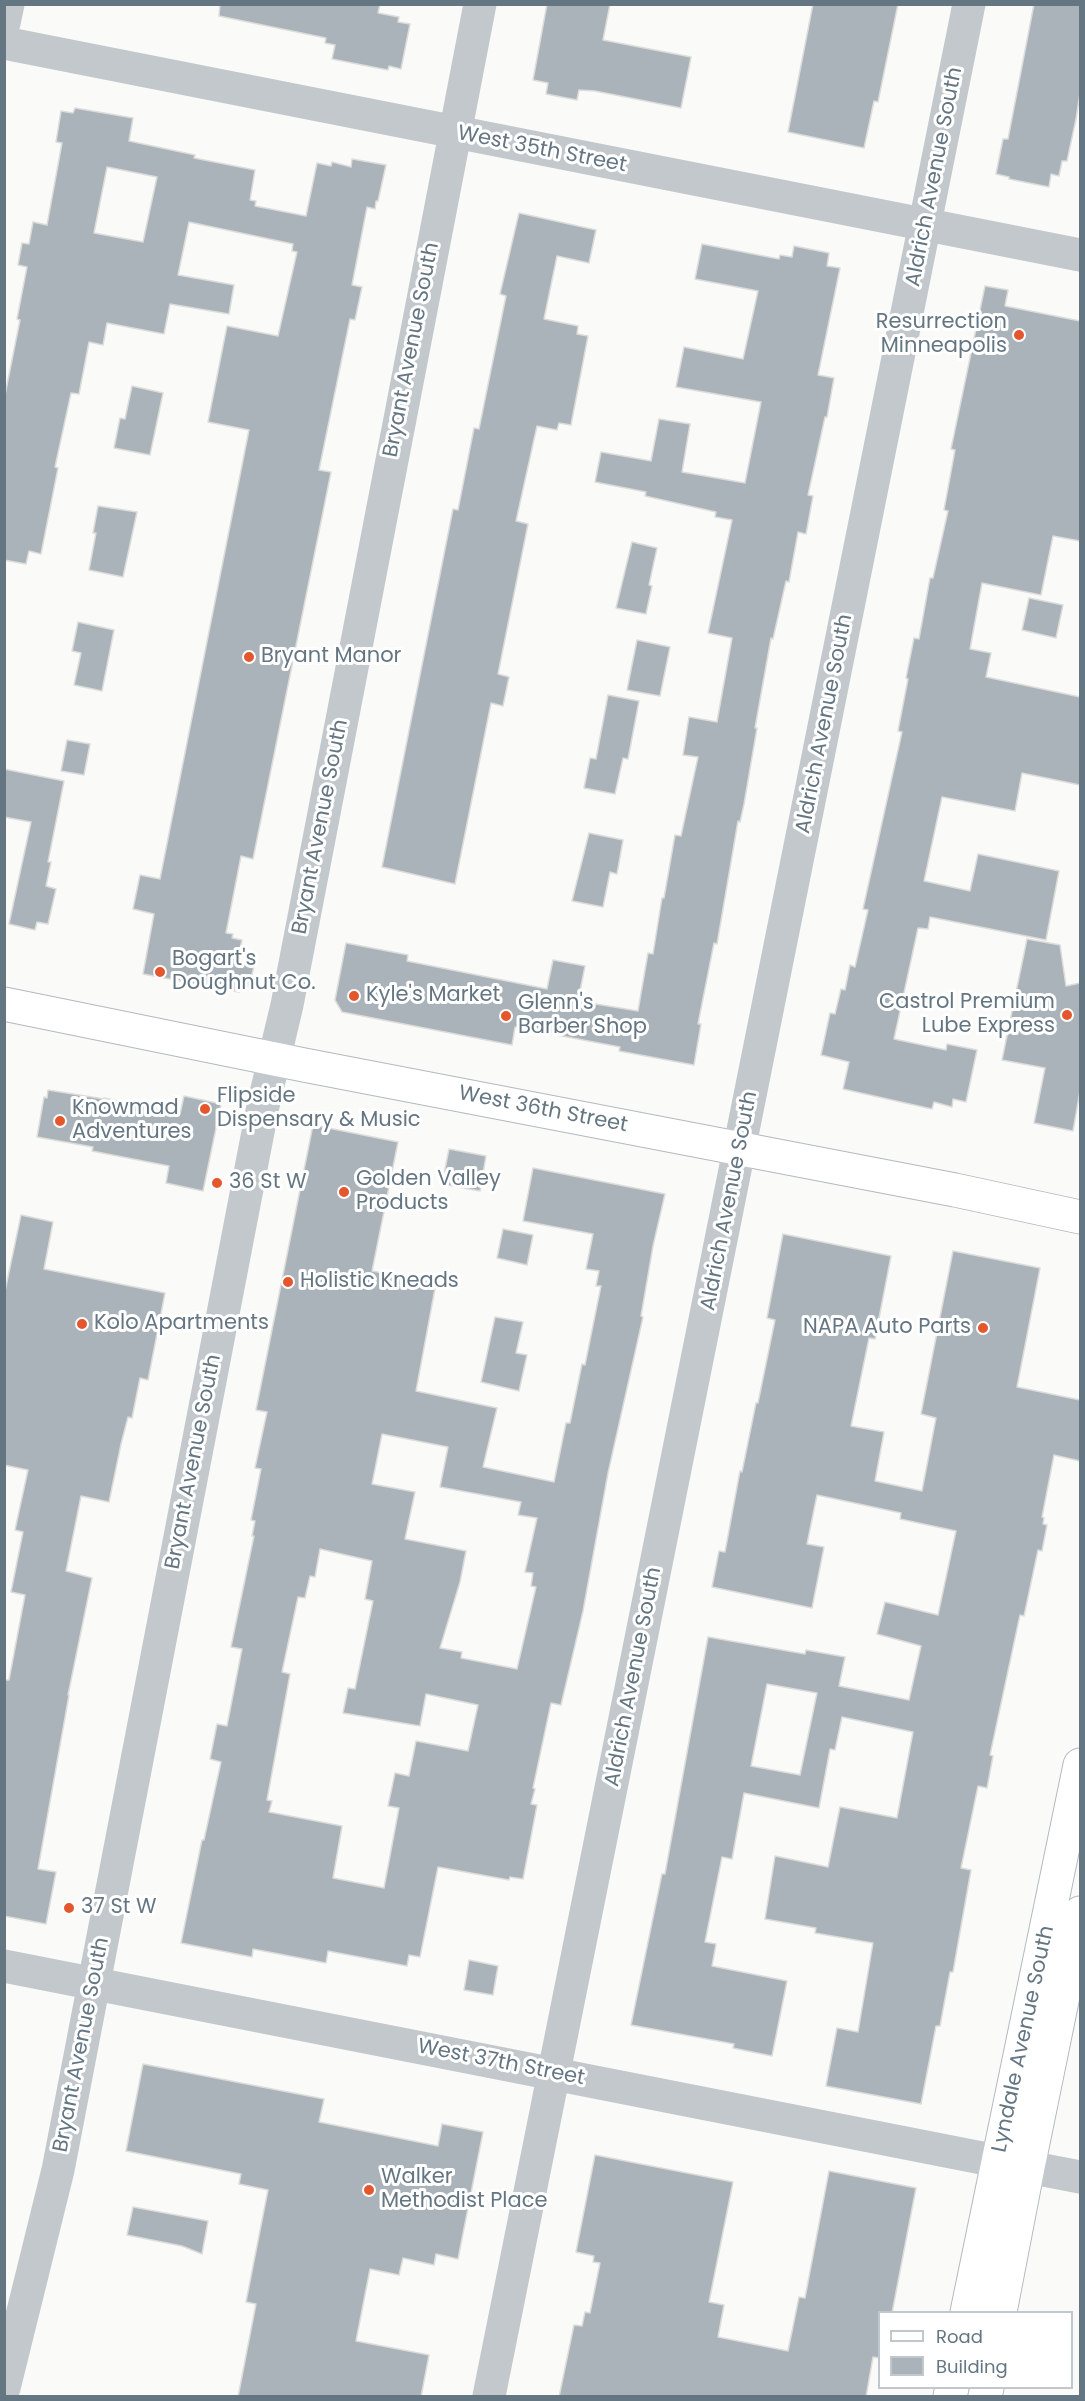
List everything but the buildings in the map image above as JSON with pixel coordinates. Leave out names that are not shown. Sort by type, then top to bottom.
[{"type":"street","points":[[4,23],[8,4]]},
{"type":"street","name":"Bryant Avenue South","points":[[4,2388],[58,2170],[263,1106],[287,1005],[480,4]]},
{"type":"street","name":"Aldrich Avenue South","points":[[489,2397],[969,4]]},
{"type":"street","name":"West 35th Street","points":[[4,43],[1080,255]]},
{"type":"street","name":"West 36th Street","points":[[4,1004],[1080,1217]]},
{"type":"street","name":"Lyndale Avenue South","points":[[1000,2311],[1012,2164],[1032,2003],[1080,1765]]},
{"type":"street","name":"Lyndale Avenue South","points":[[967,2311],[1012,2164],[1080,1913]]},
{"type":"street","name":"West 37th Street","points":[[4,1966],[1080,2177]]},
{"type":"place","name":"Resurrection Minneapolis","points":[[1019,335]]},
{"type":"place","name":"Bryant Manor","points":[[249,657]]},
{"type":"place","name":"Bogart's Doughnut Co.","points":[[160,972]]},
{"type":"place","name":"Kyle's Market","points":[[354,996]]},
{"type":"place","name":"Castrol Premium Lube Express","points":[[1067,1015]]},
{"type":"place","name":"Glenn's Barber Shop","points":[[506,1016]]},
{"type":"place","name":"Flipside Dispensary & Music","points":[[205,1109]]},
{"type":"place","name":"Knowmad Adventures","points":[[60,1121]]},
{"type":"place","name":"36 St W","points":[[217,1183]]},
{"type":"place","name":"Golden Valley Products","points":[[344,1192]]},
{"type":"place","name":"Holistic Kneads","points":[[288,1282]]},
{"type":"place","name":"Kolo Apartments","points":[[82,1324]]},
{"type":"place","name":"NAPA Auto Parts","points":[[983,1328]]},
{"type":"place","name":"37 St W","points":[[69,1908]]},
{"type":"place","name":"Walker Methodist Place","points":[[369,2190]]}]
